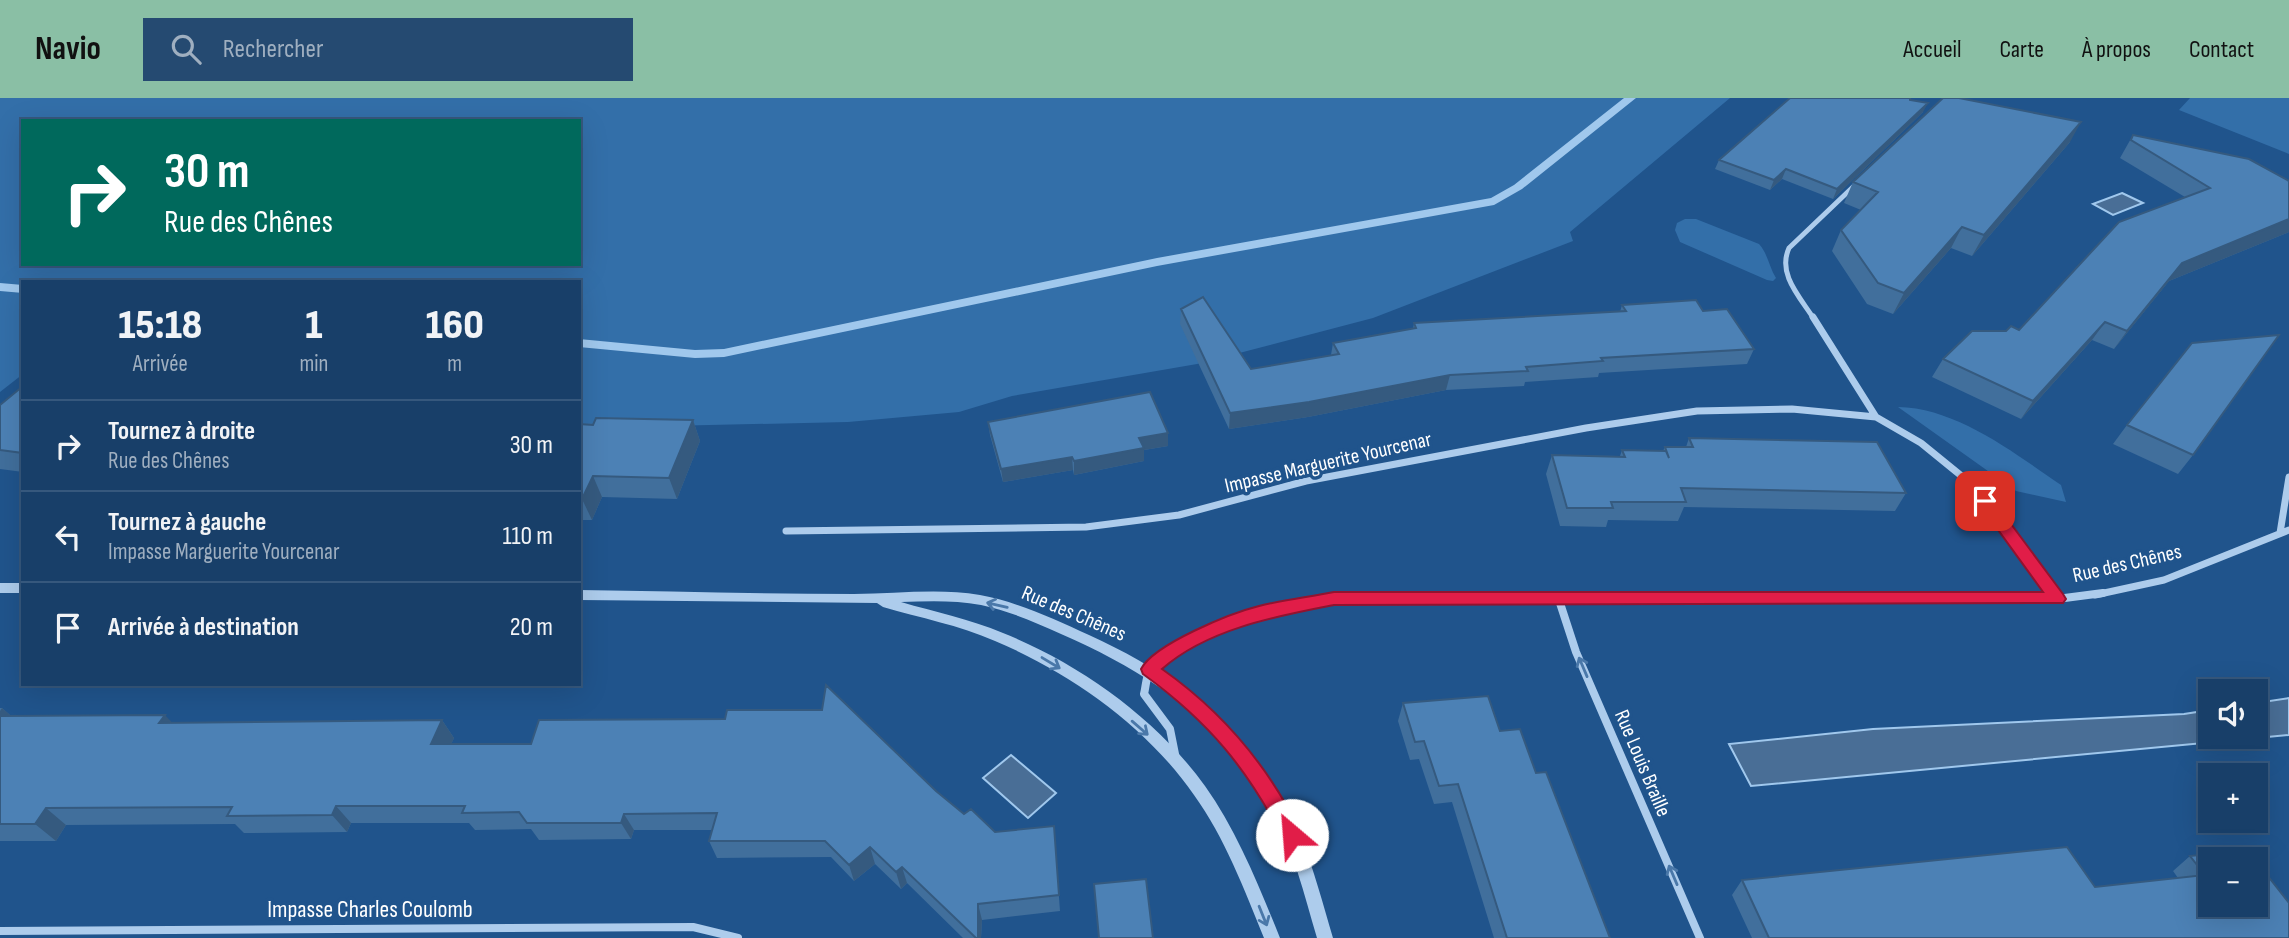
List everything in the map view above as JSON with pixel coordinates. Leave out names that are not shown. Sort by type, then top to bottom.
[{"type":"street","name":"Impasse Marguerite Yourcenar","points":[[1857,184],[1789,248],[1783,261],[1787,275],[1876,416],[1921,443],[1964,478],[2003,523],[2057,599]]},
{"type":"street","name":"Impasse Marguerite Yourcenar","points":[[786,531],[1086,527],[1179,515],[1306,481],[1668,414],[1761,409],[1876,416]]},
{"type":"street","points":[[2280,533],[2289,477]]},
{"type":"street","name":"Rue des Chênes","points":[[581,595],[872,599],[955,597],[1010,608],[1103,646],[1150,669],[1165,656],[1235,621],[1259,612],[1307,602],[1334,599],[2057,599],[2088,596],[2164,580],[2289,530]]},
{"type":"street","points":[[0,588],[21,588]]},
{"type":"street","name":"Rue des Chênes","points":[[872,599],[997,636],[1034,653],[1087,685],[1130,720],[1177,762],[1220,823],[1272,938]]},
{"type":"street","name":"Rue Louis Braille","points":[[1559,600],[1576,652],[1700,938]]},
{"type":"street","points":[[1177,762],[1170,729],[1144,694],[1150,669],[1187,696],[1223,731],[1269,791],[1299,855],[1325,938]]},
{"type":"street","name":"Impasse Charles Coulomb","points":[[0,931],[692,928],[710,929],[738,938]]},
{"type":"shaded area","points":[[0,98],[1730,98],[1570,232],[1573,241],[1373,318],[1197,364],[1012,396],[959,412],[848,422],[581,428],[581,280],[21,280],[21,376],[0,392]]},
{"type":"shaded area","points":[[2190,98],[2289,98],[2289,154],[2179,110]]},
{"type":"shaded area","points":[[2122,193],[2143,203],[2113,215],[2093,204]]},
{"type":"shaded area","points":[[1685,219],[1696,219],[1759,244],[1776,278],[1773,281],[1767,280],[1680,242],[1675,230],[1677,223]]},
{"type":"shaded area","points":[[1898,407],[1942,415],[1984,434],[2061,485],[2066,502],[2016,491]]},
{"type":"shaded area","points":[[2289,698],[2289,735],[2268,737],[2268,701]]},
{"type":"shaded area","points":[[2198,712],[2198,744],[1751,786],[1729,744],[1873,729]]},
{"type":"shaded area","points":[[1011,755],[1056,793],[1028,818],[983,778]]},
{"type":"building","points":[[1790,98],[1910,98],[1928,103],[1837,189],[1786,169],[1774,180],[1719,160]]},
{"type":"building","points":[[1943,98],[1959,98],[2081,122],[1984,235],[1962,227],[1904,293],[1878,283],[1841,230],[1878,192],[1853,182]]},
{"type":"building","points":[[2133,135],[2249,159],[2289,181],[2289,219],[2182,263],[2127,331],[2105,322],[2033,401],[1943,359],[1972,331],[2006,331],[2011,326],[2019,330],[2119,222],[2210,188],[2131,140]]},
{"type":"building","points":[[1203,297],[1251,369],[1339,354],[1333,343],[1416,328],[1414,323],[1626,311],[1622,305],[1696,300],[1703,311],[1727,309],[1754,349],[1601,358],[1603,361],[1526,367],[1528,371],[1450,375],[1309,402],[1230,413],[1181,309]]},
{"type":"building","points":[[2279,335],[2193,455],[2127,425],[2192,343]]},
{"type":"building","points":[[21,388],[21,453],[0,450],[0,405]]},
{"type":"building","points":[[1150,392],[1168,433],[1139,438],[1144,448],[1074,461],[1072,457],[1001,469],[988,422]]},
{"type":"building","points":[[596,418],[693,420],[669,478],[593,476],[581,499],[581,424],[593,425]]},
{"type":"building","points":[[1689,438],[1877,442],[1906,493],[1681,488],[1686,502],[1611,502],[1613,508],[1567,508],[1552,455],[1625,457],[1622,450],[1666,451],[1669,458],[1665,447],[1693,447]]},
{"type":"building","points":[[826,685],[936,791],[964,814],[971,809],[995,832],[1054,826],[1059,895],[978,904],[976,938],[902,867],[896,872],[870,847],[849,865],[825,841],[709,841],[717,813],[624,814],[621,823],[527,823],[519,812],[462,813],[465,806],[336,806],[332,815],[227,816],[232,807],[46,808],[35,824],[0,824],[0,716],[165,715],[159,723],[442,720],[431,744],[531,744],[539,720],[725,719],[727,710],[822,710]]},
{"type":"building","points":[[1488,696],[1500,731],[1520,729],[1536,773],[1546,772],[1610,938],[1507,938],[1458,784],[1439,786],[1424,741],[1415,742],[1403,703]]},
{"type":"building","points":[[2067,847],[2095,887],[2198,876],[2198,917],[2268,917],[2268,876],[2289,903],[2289,938],[1769,938],[1742,880]]},
{"type":"building","points":[[2198,855],[2198,866],[2190,856]]},
{"type":"building","points":[[1146,879],[1153,938],[1099,938],[1094,884]]},
{"type":"waterway","points":[[581,343],[695,354],[724,353],[1157,262],[1494,201],[1518,187],[1631,98]]},
{"type":"waterway","points":[[0,287],[21,289]]},
{"type":"route","points":[[1292,835],[1269,791],[1223,731],[1187,696],[1150,669],[1165,656],[1212,631],[1259,612],[1334,599],[2057,599],[1985,501]]}]
